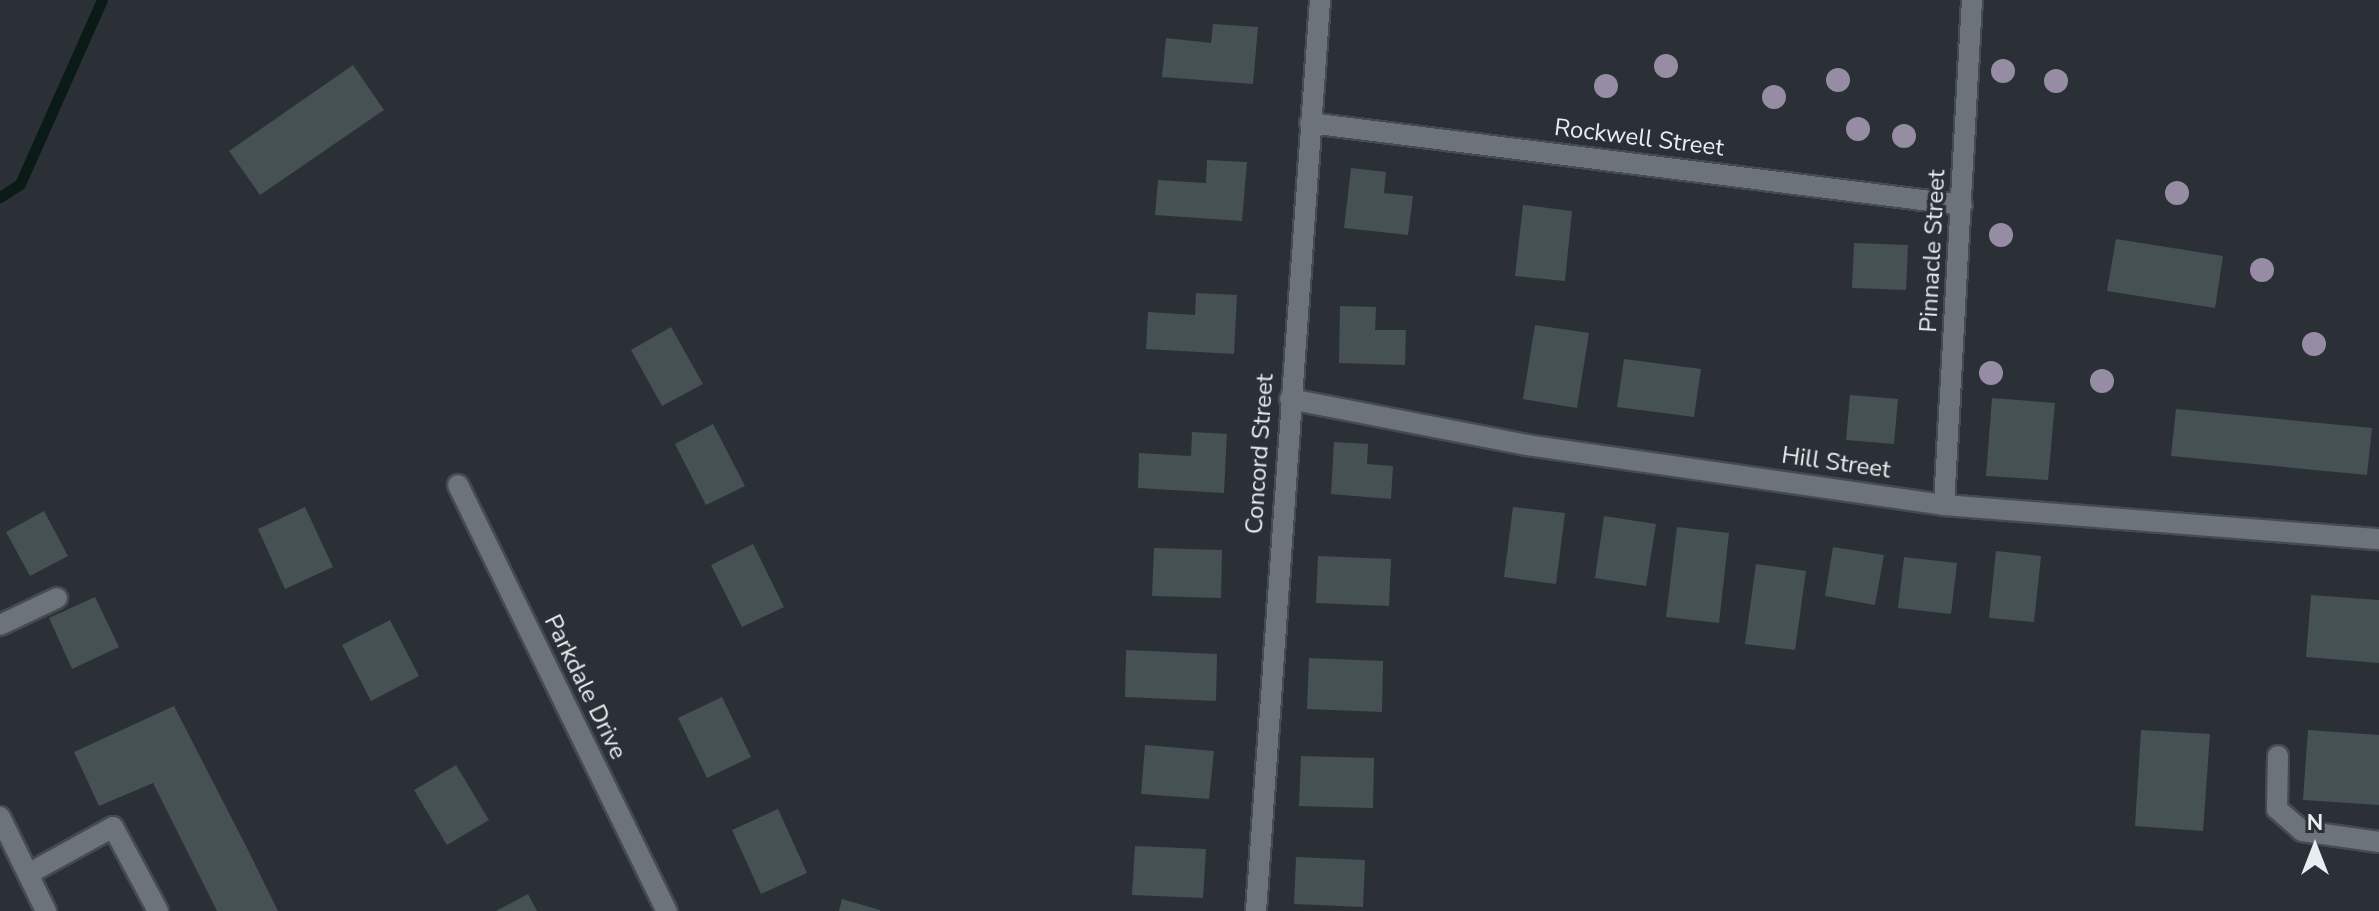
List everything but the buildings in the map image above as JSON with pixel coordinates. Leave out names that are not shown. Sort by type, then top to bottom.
[{"type":"street","name":"Concord Street","points":[[1256,911],[1320,0]]},
{"type":"street","name":"Pinnacle Street","points":[[1944,505],[1972,0]]},
{"type":"street","name":"Rockwell Street","points":[[1310,123],[1962,205]]},
{"type":"street","name":"Hill Street","points":[[1290,399],[1527,445],[1944,505],[2379,539]]},
{"type":"street","name":"Parkdale Drive","points":[[458,485],[667,911]]},
{"type":"street","points":[[0,625],[57,598]]},
{"type":"street","points":[[2278,756],[2277,809],[2302,831],[2379,842]]},
{"type":"street","points":[[0,817],[46,911]]},
{"type":"street","points":[[28,874],[113,827],[158,911]]},
{"type":"waterway","points":[[0,197],[20,184],[102,0]]}]
